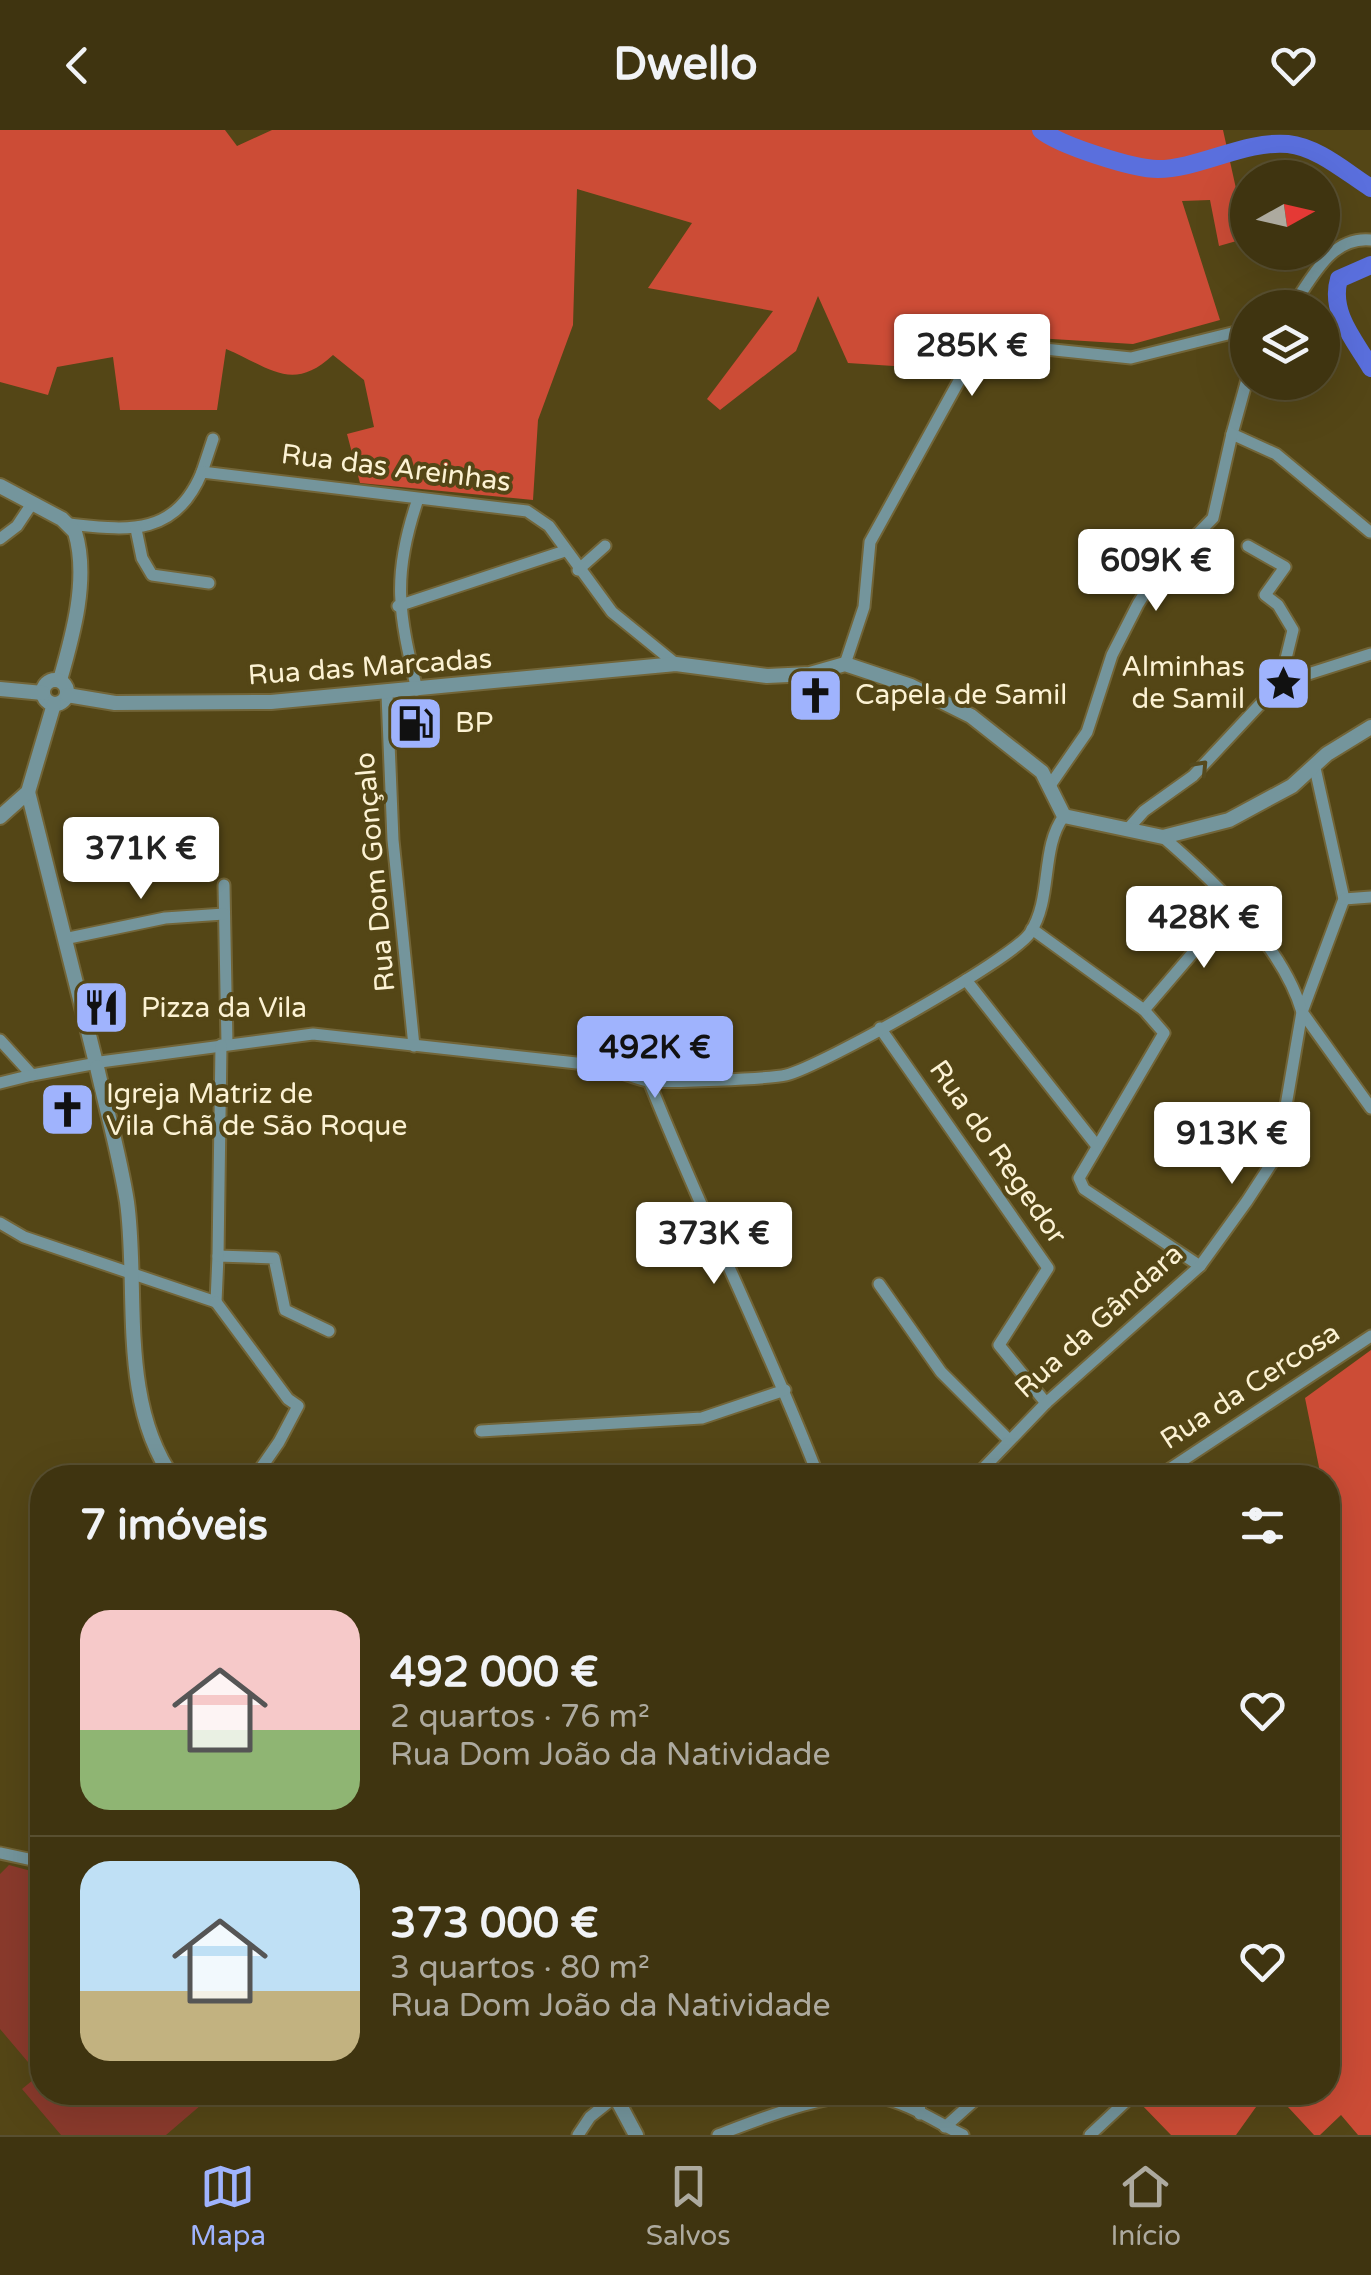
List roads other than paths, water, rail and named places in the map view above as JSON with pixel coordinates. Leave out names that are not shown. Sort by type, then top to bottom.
[{"type":"street","points":[[1304,290],[1334,249],[1369,239]]},
{"type":"street","points":[[0,1083],[96,1063],[313,1034],[604,1066],[649,1081],[783,1076],[832,1056],[966,980],[1022,942],[1032,929],[1042,907],[1053,839],[1064,816],[1050,784],[1019,753],[951,703],[846,664],[864,607],[870,542],[960,379],[982,355],[1007,346],[1131,358],[1230,333]]},
{"type":"street","points":[[1050,784],[1087,732],[1112,654],[1138,604],[1153,580],[1213,518],[1241,400]]},
{"type":"street","points":[[1232,434],[1276,454],[1371,532]]},
{"type":"street","points":[[0,486],[69,524],[136,530],[161,519],[185,501],[202,472],[213,439]]},
{"type":"street","name":"Rua das Areinhas","points":[[202,472],[528,511],[549,526],[564,552],[612,612],[676,664]]},
{"type":"street","points":[[417,690],[398,606],[400,568],[418,499]]},
{"type":"street","points":[[0,540],[17,526],[31,506]]},
{"type":"street","points":[[69,524],[77,540],[79,587],[61,693],[28,792],[126,1200],[137,1370],[154,1442],[166,1465]]},
{"type":"street","points":[[136,530],[142,558],[152,574],[209,582]]},
{"type":"street","points":[[578,570],[604,546]]},
{"type":"street","points":[[1248,546],[1285,566],[1264,595],[1278,605],[1293,630],[1280,683]]},
{"type":"street","points":[[398,606],[564,552]]},
{"type":"street","points":[[1128,830],[1144,812],[1193,776],[1280,683],[1371,654]]},
{"type":"street","name":"Rua das Marcadas","points":[[61,693],[152,704],[387,694],[676,664],[767,676],[810,674],[846,664]]},
{"type":"street","points":[[42,693],[48,682],[61,693]]},
{"type":"street","points":[[0,689],[61,693]]},
{"type":"street","name":"Rua Dom Gonçalo","points":[[387,694],[393,840],[414,1046]]},
{"type":"street","points":[[1064,816],[1164,837],[1252,810],[1315,768],[1327,754],[1371,727]]},
{"type":"street","points":[[1315,768],[1344,899],[1371,897]]},
{"type":"street","points":[[6,812],[28,792]]},
{"type":"street","points":[[6,812],[32,819]]},
{"type":"street","points":[[1164,837],[1210,878],[1286,972],[1302,1012],[1371,1108]]},
{"type":"street","points":[[216,1302],[224,1044],[224,886]]},
{"type":"street","name":"Rua da Gândara","points":[[986,1465],[1046,1403],[1200,1266],[1272,1162],[1291,1090],[1302,1012],[1344,899]]},
{"type":"street","points":[[1144,1010],[1232,906]]},
{"type":"street","points":[[64,939],[165,918],[224,914]]},
{"type":"street","points":[[1032,929],[1144,1010],[1164,1032],[1079,1178],[1084,1189],[1200,1266]]},
{"type":"street","points":[[966,980],[1097,1146]]},
{"type":"street","name":"Rua do Regedor","points":[[880,1028],[1048,1268],[999,1345],[1046,1403]]},
{"type":"street","points":[[0,1040],[32,1075]]},
{"type":"street","points":[[649,1081],[706,1224],[785,1390],[814,1465]]},
{"type":"street","points":[[0,1224],[24,1237],[132,1270],[216,1302],[288,1399],[298,1406],[263,1465]]},
{"type":"street","points":[[218,1256],[274,1258],[285,1310],[330,1331]]},
{"type":"street","points":[[879,1284],[941,1372],[1009,1440]]},
{"type":"street","name":"Rua da Cercosa","points":[[1176,1465],[1371,1336]]},
{"type":"street","points":[[481,1431],[702,1418],[785,1390]]},
{"type":"street","points":[[0,1853],[30,1859]]},
{"type":"street","points":[[578,2135],[603,2105]]},
{"type":"street","points":[[620,2105],[636,2135]]},
{"type":"street","points":[[718,2135],[771,2115],[815,2105]]},
{"type":"street","points":[[898,2105],[963,2135]]},
{"type":"street","points":[[919,2105],[920,2114]]},
{"type":"street","points":[[946,2127],[970,2105]]},
{"type":"street","points":[[1090,2135],[1122,2105]]},
{"type":"waterway","points":[[1041,130],[1097,155],[1158,169],[1189,165],[1256,146],[1288,144],[1321,155],[1371,188]]},
{"type":"waterway","points":[[1371,265],[1339,279],[1337,292],[1346,327],[1371,368]]},
{"type":"place","name":"Alminhas de Samil","points":[[1284,683]]},
{"type":"place","name":"Capela de Samil","points":[[816,695]]},
{"type":"place","name":"BP","points":[[416,723]]},
{"type":"place","name":"Pizza da Vila","points":[[102,1008]]},
{"type":"place","name":"Igreja Matriz de Vila Chã de São Roque","points":[[67,1110]]}]
